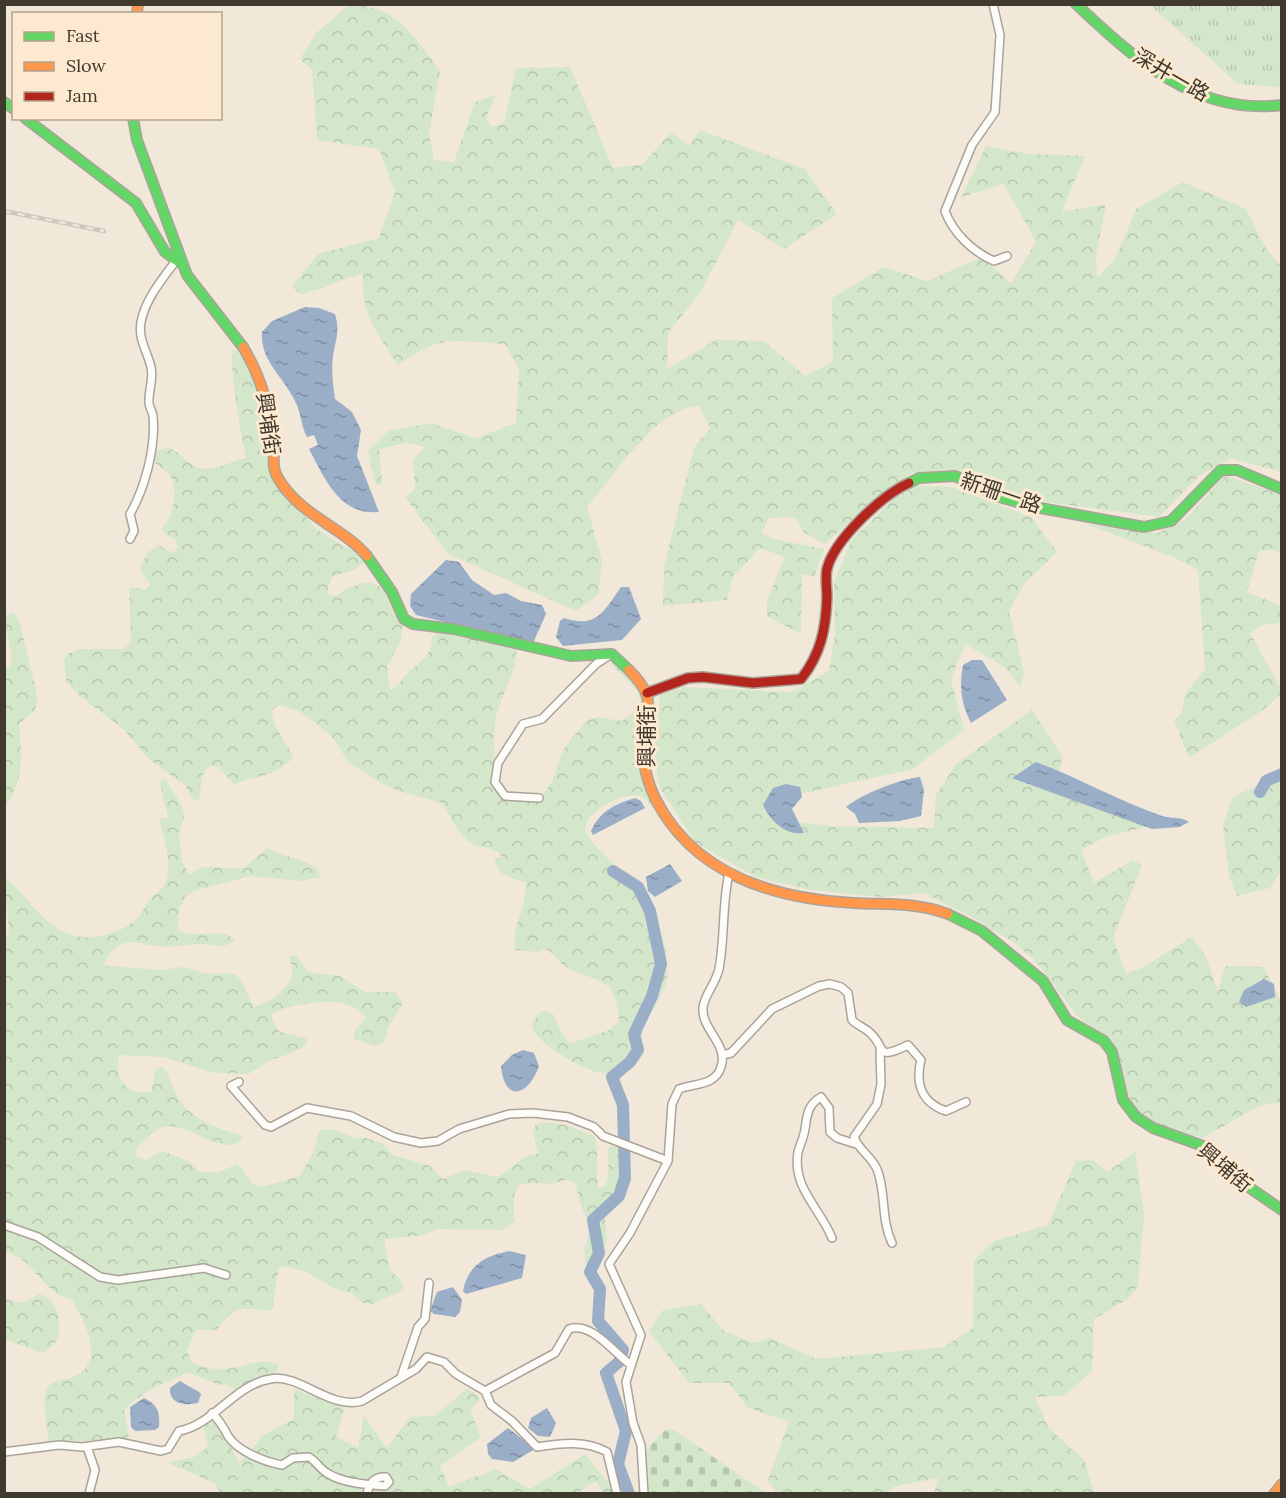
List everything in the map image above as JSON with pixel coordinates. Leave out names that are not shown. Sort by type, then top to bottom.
[{"type":"street","points":[[993,4],[1000,35],[995,112],[972,145],[945,211],[948,219],[976,254],[994,261],[1007,256]]},
{"type":"street","name":"深井一路","points":[[1076,4],[1123,47],[1199,95],[1224,104],[1250,109],[1281,105]]},
{"type":"street","points":[[28,120],[136,203],[161,246],[179,263],[160,281],[142,319],[143,345],[151,366],[153,384],[149,404],[153,414],[152,456],[144,476],[142,495],[130,514],[134,531],[130,539]]},
{"type":"street","name":"興埔街","points":[[133,120],[137,140],[174,238],[179,263],[235,333],[259,373],[274,440],[273,468],[278,480],[303,508],[365,553],[392,592],[404,619],[414,624],[454,629],[545,652],[571,656],[612,654],[630,670],[647,693],[650,711],[643,749],[649,783],[681,837],[698,854],[729,873],[768,888],[811,898],[852,903],[922,906],[973,925],[1031,970],[1046,986],[1060,1012],[1070,1023],[1107,1045],[1112,1054],[1117,1091],[1139,1120],[1159,1132],[1197,1143],[1244,1185],[1281,1210]]},
{"type":"street","points":[[161,246],[170,247],[174,238]]},
{"type":"street","name":"新珊一路","points":[[647,693],[688,678],[703,677],[753,683],[801,679],[814,663],[826,626],[827,570],[835,548],[872,510],[902,486],[920,478],[955,476],[999,497],[1035,507],[1095,520],[1122,521],[1144,527],[1171,521],[1221,470],[1237,470],[1281,489]]},
{"type":"street","points":[[539,798],[505,796],[495,782],[498,763],[523,724],[542,719],[596,663],[612,654]]},
{"type":"street","points":[[644,1494],[641,1445],[633,1424],[626,1382],[638,1351],[641,1335],[609,1264],[630,1233],[668,1161],[672,1104],[675,1096],[679,1089],[704,1084],[716,1077],[721,1067],[721,1047],[704,1021],[703,1006],[716,981],[724,940],[725,890],[729,873]]},
{"type":"street","points":[[722,1055],[731,1053],[772,1010],[819,986],[831,984],[841,987],[848,993],[852,1020],[868,1031],[880,1051],[881,1084],[877,1104],[873,1112],[858,1127],[854,1137],[856,1143],[878,1170],[884,1215],[892,1243]]},
{"type":"street","points":[[880,1051],[885,1053],[895,1051],[908,1045],[913,1048],[921,1060],[917,1076],[926,1100],[946,1111],[966,1102]]},
{"type":"street","points":[[239,1082],[231,1086],[265,1125],[271,1127],[307,1108],[351,1116],[394,1137],[421,1143],[438,1141],[459,1129],[509,1114],[533,1113],[568,1117],[594,1127],[603,1136],[668,1161]]},
{"type":"street","points":[[832,1238],[825,1221],[808,1200],[798,1174],[798,1152],[808,1110],[815,1101],[821,1097],[829,1108],[830,1132],[837,1138],[856,1143]]},
{"type":"street","points":[[4,1225],[17,1227],[38,1236],[100,1276],[118,1280],[204,1268],[226,1275]]},
{"type":"street","points":[[401,1377],[418,1327],[425,1319],[429,1283]]},
{"type":"street","points":[[485,1391],[555,1353],[569,1329],[578,1326],[588,1330],[631,1365]]},
{"type":"street","points":[[4,1452],[58,1445],[87,1446],[119,1442],[161,1452],[168,1449],[179,1431],[189,1430],[238,1392],[267,1379],[278,1378],[340,1402],[353,1403],[362,1401],[416,1369],[427,1358],[444,1362],[456,1374],[485,1391],[491,1405],[512,1421],[537,1447],[563,1443],[597,1446],[607,1452],[617,1494]]},
{"type":"street","points":[[212,1413],[224,1425],[228,1436],[236,1444],[264,1460],[282,1465],[293,1458],[309,1457],[327,1474],[369,1485],[367,1494]]},
{"type":"street","points":[[87,1446],[95,1470],[89,1494]]},
{"type":"street","points":[[1274,1494],[1281,1484]]},
{"type":"green space","points":[[349,5],[365,6],[392,16],[412,35],[440,71],[429,134],[434,160],[454,162],[475,102],[496,95],[486,117],[491,127],[504,123],[516,68],[570,67],[613,168],[643,164],[671,132],[689,146],[700,130],[805,169],[837,214],[784,249],[738,220],[701,291],[668,333],[667,369],[716,340],[764,341],[805,376],[833,362],[832,298],[884,267],[927,281],[983,257],[1011,284],[1036,242],[1004,184],[961,197],[986,146],[1029,154],[1085,156],[1062,212],[1106,204],[1096,256],[1097,278],[1115,259],[1136,209],[1183,182],[1246,209],[1266,248],[1279,264],[1281,263],[1281,472],[1231,458],[1199,476],[1159,517],[1024,499],[947,469],[913,473],[876,497],[825,544],[804,533],[795,517],[769,518],[761,533],[778,540],[824,549],[814,577],[802,574],[801,634],[767,616],[767,601],[785,557],[760,548],[733,577],[727,600],[663,606],[664,566],[694,448],[710,428],[699,406],[683,409],[652,430],[587,507],[602,560],[598,595],[576,611],[447,553],[405,497],[415,489],[413,460],[425,447],[406,443],[379,449],[382,484],[376,486],[368,451],[388,431],[431,423],[476,438],[516,423],[519,369],[505,344],[449,341],[426,348],[398,365],[367,312],[363,273],[304,294],[298,293],[293,285],[318,254],[379,238],[395,192],[379,149],[317,140],[312,70],[300,59],[316,33]]},
{"type":"green space","points":[[1150,5],[1281,5],[1281,87],[1238,84]]},
{"type":"green space","points":[[233,350],[237,351],[248,365],[268,419],[269,472],[316,529],[345,547],[359,551],[366,560],[354,570],[333,576],[328,586],[328,594],[335,596],[349,588],[368,582],[375,584],[387,595],[403,618],[401,640],[387,667],[390,690],[423,660],[430,650],[432,637],[440,630],[516,645],[515,661],[498,709],[495,726],[496,767],[503,795],[525,801],[545,792],[553,780],[563,750],[586,721],[596,717],[622,721],[642,707],[637,690],[611,664],[612,655],[623,656],[651,687],[655,702],[647,723],[646,765],[658,804],[653,809],[640,796],[626,796],[601,807],[589,819],[586,827],[592,842],[645,902],[655,919],[667,956],[667,977],[664,989],[643,1030],[637,1055],[622,1070],[606,1073],[586,1068],[550,1047],[534,1031],[532,1024],[537,1015],[543,1011],[553,1014],[563,1035],[570,1043],[608,1031],[619,1021],[614,995],[603,983],[566,967],[548,950],[538,952],[515,950],[515,933],[526,891],[526,882],[501,873],[495,859],[502,857],[499,853],[475,845],[466,839],[442,803],[399,791],[379,782],[348,762],[333,738],[322,728],[299,711],[278,705],[272,710],[272,716],[293,757],[287,764],[266,775],[234,784],[218,767],[210,766],[202,776],[199,800],[192,799],[186,786],[151,761],[122,728],[81,697],[66,682],[64,660],[67,654],[80,649],[124,649],[131,642],[129,589],[132,587],[146,590],[150,584],[140,570],[147,553],[159,545],[168,551],[175,552],[178,546],[175,539],[163,532],[162,528],[172,510],[175,495],[169,474],[154,462],[154,452],[167,447],[194,466],[206,469],[246,457],[234,384]]},
{"type":"green space","points":[[1225,475],[1281,495],[1281,554],[1273,549],[1259,551],[1247,592],[1281,606],[1281,623],[1263,625],[1250,633],[1281,689],[1281,694],[1263,710],[1189,758],[1174,720],[1182,713],[1185,694],[1205,669],[1198,570],[1173,557],[1086,524],[1158,533],[1185,520]]},
{"type":"green space","points":[[917,486],[951,487],[1031,517],[1057,552],[1024,584],[1009,611],[1024,673],[1020,687],[1005,667],[965,644],[951,679],[964,730],[913,769],[782,798],[780,820],[833,826],[934,828],[936,795],[956,764],[1032,710],[1063,757],[1055,786],[1144,808],[1146,827],[1105,837],[1081,850],[1094,883],[1133,860],[1142,865],[1113,938],[1126,973],[1142,968],[1192,937],[1206,957],[1218,992],[1225,966],[1264,967],[1281,1002],[1281,1102],[1259,1106],[1203,1138],[1162,1128],[1133,1108],[1113,1044],[1077,1016],[1039,965],[1015,943],[924,893],[882,897],[811,890],[756,877],[696,843],[660,788],[653,752],[660,695],[685,687],[791,692],[829,671],[835,634],[834,582],[851,541],[894,499]]},
{"type":"green space","points":[[10,613],[15,614],[20,624],[38,699],[35,710],[19,724],[21,757],[19,777],[5,806],[4,669],[10,666],[12,656],[4,620]]},
{"type":"green space","points":[[1281,777],[1281,871],[1270,888],[1237,896],[1229,876],[1223,824],[1233,797],[1273,778]]},
{"type":"green space","points":[[161,779],[166,780],[182,806],[184,816],[179,836],[182,861],[189,875],[202,867],[244,868],[267,848],[317,868],[320,877],[302,881],[250,876],[194,891],[185,896],[179,910],[178,930],[192,934],[222,934],[236,940],[221,946],[196,944],[168,947],[125,943],[111,953],[104,963],[106,966],[161,970],[183,967],[204,973],[234,974],[242,981],[253,1007],[265,1003],[283,990],[292,972],[289,957],[296,955],[308,972],[340,976],[365,992],[395,992],[403,1003],[389,1025],[384,1042],[375,1046],[354,1039],[354,1032],[366,1017],[347,1004],[313,1003],[279,1010],[271,1014],[280,1032],[306,1038],[306,1045],[290,1054],[273,1059],[248,1074],[214,1073],[163,1057],[119,1055],[119,1072],[128,1088],[134,1091],[151,1092],[155,1071],[162,1066],[177,1096],[188,1111],[204,1122],[241,1135],[242,1139],[234,1144],[226,1145],[183,1129],[163,1127],[137,1147],[136,1157],[147,1160],[162,1151],[187,1160],[198,1171],[205,1172],[219,1172],[237,1164],[252,1184],[262,1187],[300,1176],[313,1153],[319,1131],[334,1130],[356,1139],[363,1137],[384,1144],[392,1155],[430,1166],[443,1179],[463,1170],[498,1177],[520,1160],[538,1154],[533,1132],[535,1125],[549,1123],[573,1128],[595,1137],[598,1188],[605,1186],[607,1181],[609,1146],[620,1146],[625,1160],[623,1196],[604,1207],[607,1243],[589,1268],[586,1267],[584,1248],[591,1231],[580,1203],[576,1184],[567,1179],[552,1184],[529,1183],[518,1186],[514,1196],[514,1221],[503,1230],[440,1229],[423,1235],[384,1239],[390,1270],[401,1280],[404,1287],[399,1292],[373,1304],[362,1303],[351,1293],[333,1288],[307,1272],[286,1266],[279,1268],[272,1311],[240,1309],[229,1316],[217,1330],[196,1330],[187,1350],[192,1363],[206,1368],[229,1368],[270,1362],[278,1364],[278,1371],[235,1390],[226,1384],[219,1385],[187,1372],[146,1392],[124,1409],[129,1438],[49,1443],[45,1407],[48,1387],[53,1382],[73,1377],[83,1371],[89,1362],[91,1352],[87,1330],[72,1300],[53,1290],[16,1256],[5,1252],[4,942],[9,931],[4,882],[7,879],[15,886],[45,919],[62,931],[73,935],[97,937],[128,926],[163,887],[167,878],[168,856],[159,819],[168,817],[160,784]]},
{"type":"green space","points":[[1135,1152],[1144,1212],[1138,1286],[1128,1299],[1094,1319],[1092,1371],[1064,1396],[1035,1397],[1048,1427],[1085,1461],[1094,1493],[934,1493],[938,1478],[896,1486],[886,1493],[777,1493],[768,1480],[789,1422],[748,1408],[729,1383],[689,1383],[649,1331],[663,1310],[701,1304],[724,1331],[753,1343],[771,1338],[816,1359],[944,1347],[973,1328],[974,1260],[994,1241],[1048,1225],[1076,1161],[1093,1160],[1107,1172]]},
{"type":"green space","points":[[39,1294],[50,1300],[59,1319],[59,1333],[56,1341],[43,1353],[5,1340],[5,1299],[23,1303]]},
{"type":"green space","points":[[468,1388],[480,1399],[470,1410],[481,1437],[440,1466],[449,1487],[496,1469],[530,1489],[585,1454],[613,1488],[614,1493],[604,1493],[596,1481],[576,1494],[220,1493],[215,1483],[168,1463],[194,1457],[208,1447],[203,1423],[218,1419],[239,1464],[263,1435],[294,1419],[294,1389],[345,1408],[336,1437],[358,1448],[364,1416],[387,1448],[410,1417],[434,1416]]},
{"type":"green space","points":[[666,1429],[674,1430],[766,1493],[649,1493],[645,1451]]},
{"type":"water","points":[[305,307],[319,308],[335,314],[337,330],[332,367],[335,399],[352,412],[361,430],[357,456],[379,512],[365,512],[354,508],[335,493],[309,449],[318,445],[314,435],[307,437],[295,401],[265,352],[262,332],[272,321]]},
{"type":"water","points":[[446,560],[459,562],[472,580],[494,595],[506,593],[521,601],[542,605],[546,614],[533,643],[416,615],[410,606],[411,594]]},
{"type":"water","points":[[621,587],[629,587],[641,619],[622,640],[563,646],[556,637],[560,621],[564,618],[584,621],[598,616]]},
{"type":"water","points":[[972,660],[982,660],[1007,700],[971,723],[963,702],[961,681],[963,665]]},
{"type":"water","points":[[1036,762],[1146,810],[1189,822],[1179,827],[1152,829],[1012,778]]},
{"type":"water","points":[[920,777],[924,790],[921,816],[900,821],[859,823],[855,814],[846,807],[882,788]]},
{"type":"water","points":[[786,784],[800,787],[802,797],[792,809],[804,833],[791,832],[779,826],[763,805],[773,788]]},
{"type":"water","points":[[635,798],[641,801],[645,808],[593,835],[591,831],[604,813]]},
{"type":"water","points":[[670,864],[682,881],[655,897],[648,891],[646,877]]},
{"type":"water","points":[[1264,979],[1274,984],[1275,997],[1246,1007],[1239,1002],[1244,990]]},
{"type":"water","points":[[523,1050],[534,1053],[539,1066],[528,1085],[517,1092],[511,1090],[507,1085],[501,1066],[512,1055]]},
{"type":"water","points":[[509,1251],[526,1255],[522,1278],[466,1294],[463,1291],[473,1268],[485,1259]]},
{"type":"water","points":[[453,1287],[462,1300],[460,1312],[455,1317],[434,1314],[430,1311],[437,1292]]},
{"type":"water","points":[[180,1381],[201,1394],[198,1403],[183,1404],[172,1398],[170,1388]]},
{"type":"water","points":[[144,1398],[157,1410],[159,1427],[155,1430],[135,1431],[131,1427],[130,1407]]},
{"type":"water","points":[[547,1408],[556,1423],[550,1437],[538,1436],[528,1428],[531,1418]]},
{"type":"water","points":[[508,1428],[535,1449],[513,1462],[492,1459],[488,1454],[487,1444]]},
{"type":"waterway","points":[[1260,792],[1266,781],[1282,774]]},
{"type":"waterway","points":[[613,871],[638,887],[650,911],[661,964],[652,996],[634,1034],[638,1050],[630,1062],[612,1077],[623,1105],[625,1178],[619,1196],[593,1220],[599,1253],[590,1272],[600,1289],[598,1321],[623,1350],[619,1362],[606,1373],[626,1431],[618,1464],[629,1494]]},
{"type":"railway","points":[[4,211],[104,231]]},
{"type":"traffic: fast","points":[[1076,4],[1144,63],[1194,92],[1222,101],[1251,106],[1282,105]]},
{"type":"traffic: fast","points":[[4,102],[12,108]]},
{"type":"traffic: fast","points":[[28,120],[136,203],[165,252],[183,265]]},
{"type":"traffic: fast","points":[[133,120],[137,140],[187,275],[243,347]]},
{"type":"traffic: fast","points":[[909,483],[919,478],[955,476],[999,497],[1035,507],[1144,527],[1171,521],[1221,470],[1237,470],[1282,489]]},
{"type":"traffic: fast","points":[[367,556],[392,592],[404,619],[413,624],[454,629],[571,656],[612,654],[629,670]]},
{"type":"traffic: fast","points":[[948,914],[982,931],[1043,981],[1067,1020],[1104,1041],[1112,1052],[1123,1100],[1136,1117],[1153,1128],[1203,1146],[1240,1181],[1282,1210]]},
{"type":"traffic: slow","points":[[137,12],[138,4]]},
{"type":"traffic: slow","points":[[243,347],[259,379],[266,402],[274,438],[274,468],[278,478],[298,502],[346,537],[367,556]]},
{"type":"traffic: slow","points":[[629,670],[642,685],[648,700],[643,749],[646,774],[655,798],[671,824],[691,846],[714,864],[739,878],[795,896],[854,903],[913,906],[948,914]]},
{"type":"traffic: slow","points":[[1274,1494],[1282,1484]]},
{"type":"traffic: jam","points":[[647,693],[688,678],[703,677],[753,683],[801,679],[818,650],[824,630],[827,597],[826,572],[831,557],[849,532],[873,508],[909,483]]}]
